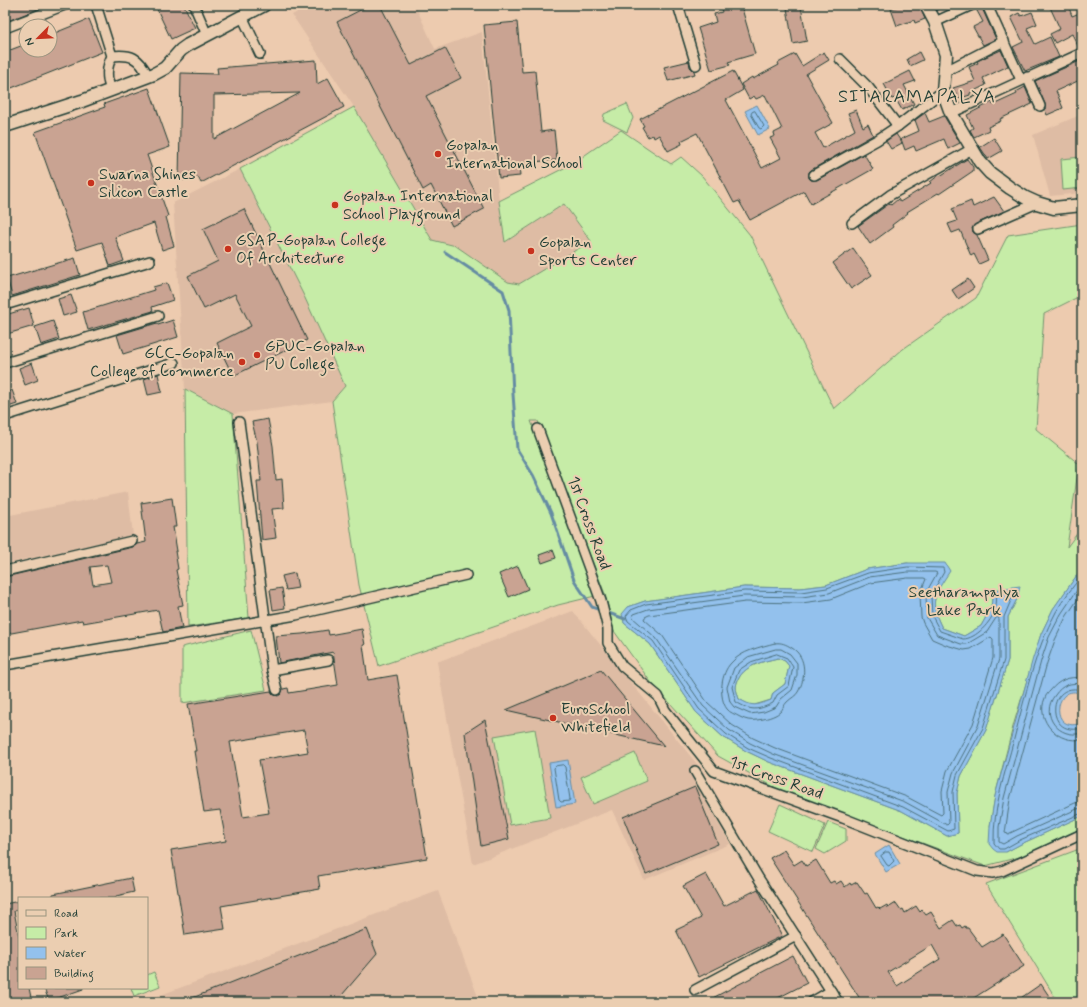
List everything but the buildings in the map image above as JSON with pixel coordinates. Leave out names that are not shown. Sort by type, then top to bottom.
[{"type":"street","points":[[5,28],[66,5]]},
{"type":"street","points":[[96,5],[112,56],[107,65],[108,82],[111,90]]},
{"type":"street","points":[[194,5],[207,35]]},
{"type":"street","points":[[678,5],[696,66]]},
{"type":"street","points":[[926,5],[946,55],[942,91],[951,113],[972,149],[990,173],[1015,191],[1037,203],[1054,208],[1082,204]]},
{"type":"street","points":[[934,22],[972,5]]},
{"type":"street","points":[[987,5],[1004,41],[1040,106]]},
{"type":"street","points":[[5,126],[82,101],[166,68],[181,50],[258,6]]},
{"type":"street","points":[[242,16],[260,54]]},
{"type":"street","points":[[944,72],[1004,41]]},
{"type":"street","points":[[951,113],[1082,53]]},
{"type":"street","points":[[112,56],[132,56],[140,64],[148,76]]},
{"type":"street","points":[[840,59],[868,87],[898,126]]},
{"type":"street","points":[[814,175],[877,140],[898,126],[942,91]]},
{"type":"street","points":[[852,223],[890,195],[972,149]]},
{"type":"street","points":[[978,229],[1037,203]]},
{"type":"street","points":[[5,305],[150,261]]},
{"type":"street","points":[[5,364],[158,316]]},
{"type":"street","points":[[5,416],[174,363]]},
{"type":"street","points":[[239,422],[265,621],[272,670],[277,690]]},
{"type":"street","name":"1st Cross Road","points":[[538,428],[601,601],[608,629],[608,643],[622,666],[658,696],[665,710],[714,771],[843,818],[977,871],[993,873],[1002,871],[1082,834]]},
{"type":"street","points":[[5,571],[132,541]]},
{"type":"street","points":[[5,664],[265,621],[466,575]]},
{"type":"street","points":[[272,670],[328,660]]},
{"type":"street","points":[[695,771],[759,879],[838,1002]]},
{"type":"street","points":[[695,990],[796,936]]},
{"type":"street","points":[[812,1002],[831,991]]},
{"type":"shaded area","name":"Gopalan International School","points":[[310,5],[415,5],[435,49],[482,32],[499,201],[505,242],[564,204],[591,242],[519,284],[508,282],[456,246],[432,240],[354,107],[292,15]]},
{"type":"shaded area","points":[[1082,112],[1082,193],[1050,196],[1033,135],[1080,115]]},
{"type":"shaded area","name":"GSAP-Gopalan College Of Architecture","points":[[240,169],[304,296],[345,386],[332,401],[233,414],[185,389],[173,203]]},
{"type":"shaded area","points":[[128,492],[133,535],[5,564],[5,516]]},
{"type":"shaded area","name":"EuroSchool Whitefield","points":[[573,611],[705,774],[693,779],[730,844],[644,880],[612,810],[473,864],[437,662]]},
{"type":"shaded area","points":[[438,891],[480,1002],[142,1002]]},
{"type":"green space","points":[[627,104],[633,118],[627,132],[603,120],[604,114]]},
{"type":"green space","name":"Seetharampalya Lake Park","points":[[354,107],[432,240],[456,246],[508,282],[519,284],[591,241],[564,204],[505,242],[499,201],[572,164],[621,130],[671,164],[681,157],[702,176],[750,235],[834,409],[903,349],[976,298],[1008,235],[1082,224],[1082,295],[1044,314],[1036,429],[1079,464],[1067,547],[1082,527],[1082,568],[1053,609],[1041,634],[1014,723],[995,796],[990,826],[1006,852],[1082,816],[1082,828],[1023,856],[985,866],[785,793],[718,756],[650,681],[614,631],[605,594],[538,421],[531,421],[595,596],[558,605],[379,666],[359,585],[332,401],[345,386],[304,296],[240,169]],"holes":[[[907,563],[949,571],[937,592],[934,604],[935,611],[942,628],[964,636],[981,626],[991,608],[993,590],[1017,599],[1008,617],[1008,660],[986,730],[961,776],[957,793],[958,833],[947,836],[902,811],[769,762],[746,751],[723,737],[696,712],[650,644],[624,623],[628,607],[645,601],[744,587],[800,588],[826,585],[867,569]]]},
{"type":"green space","points":[[1082,157],[1082,188],[1063,190],[1061,159]]},
{"type":"green space","points":[[185,389],[233,414],[249,618],[188,627]]},
{"type":"green space","points":[[251,630],[266,690],[182,703],[182,647]]},
{"type":"green space","points":[[778,658],[785,661],[789,666],[785,684],[773,693],[771,700],[751,706],[739,699],[736,687],[741,674],[758,663]]},
{"type":"green space","points":[[535,729],[550,818],[510,825],[494,736]]},
{"type":"green space","points":[[635,753],[647,781],[593,804],[581,777]]},
{"type":"green space","points":[[780,804],[825,825],[813,852],[768,831]]},
{"type":"green space","points":[[828,822],[846,829],[846,841],[825,854],[816,849]]},
{"type":"green space","points":[[1082,848],[1082,1002],[1058,1002],[986,884]]},
{"type":"green space","points":[[154,972],[160,986],[134,996],[131,989],[148,989],[148,975]]},
{"type":"water","points":[[757,105],[770,129],[758,135],[745,111]]},
{"type":"water","points":[[907,563],[945,563],[950,571],[937,592],[934,604],[935,611],[942,628],[964,636],[981,626],[991,608],[993,590],[1020,586],[1017,599],[1008,617],[1008,660],[986,730],[961,776],[957,793],[958,833],[947,836],[902,811],[769,762],[746,751],[723,737],[696,712],[650,644],[624,623],[622,614],[628,607],[645,601],[744,587],[800,588],[826,585],[867,569]],"holes":[[[778,658],[785,661],[789,666],[785,684],[773,693],[771,700],[754,705],[739,699],[736,687],[741,674],[758,663]]]},
{"type":"water","points":[[1082,568],[1082,694],[1073,692],[1065,695],[1059,708],[1060,716],[1064,722],[1071,725],[1082,723],[1082,816],[1006,852],[997,852],[989,844],[990,826],[995,796],[1033,658],[1041,634],[1053,609]]},
{"type":"water","points":[[568,760],[575,804],[556,807],[549,763]]},
{"type":"water","points":[[889,845],[900,864],[886,872],[875,854]]},
{"type":"waterway","points":[[445,252],[503,291],[509,310],[517,449],[533,475],[551,513],[574,580],[592,607],[625,619]]},
{"type":"place","name":"Gopalan International School","points":[[438,154]]},
{"type":"place","name":"Swarna Shines Silicon Castle","points":[[91,183]]},
{"type":"place","name":"Gopalan International School Playground","points":[[335,205]]},
{"type":"place","name":"GSAP-Gopalan College Of Architecture","points":[[228,249]]},
{"type":"place","name":"Gopalan Sports Center","points":[[531,251]]},
{"type":"place","name":"GPUC-Gopalan PU College","points":[[257,355]]},
{"type":"place","name":"GCC-Gopalan College of Commerce","points":[[242,362]]},
{"type":"place","name":"EuroSchool Whitefield","points":[[553,718]]},
{"type":"district","name":"SITARAMAPALYA","points":[[917,97]]}]
